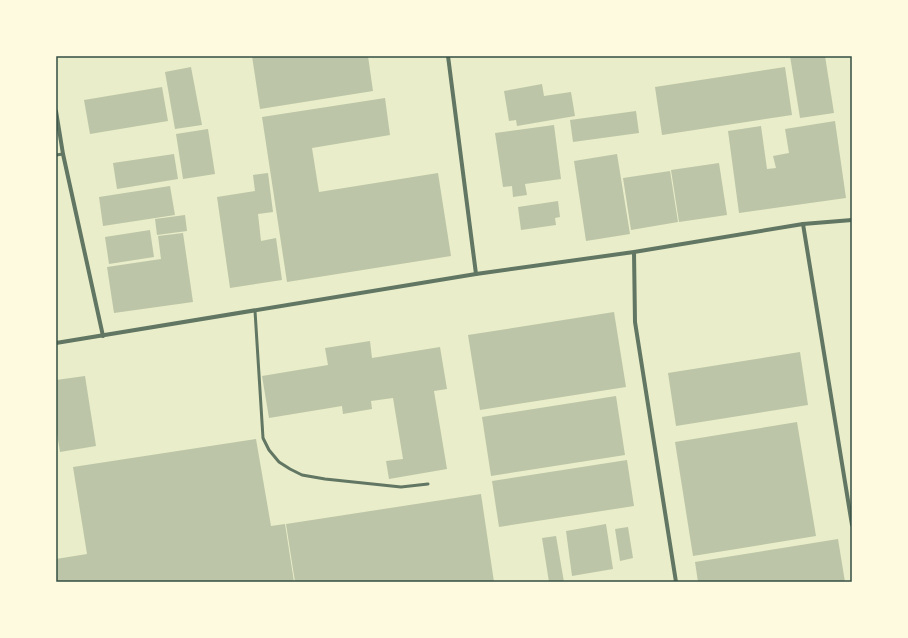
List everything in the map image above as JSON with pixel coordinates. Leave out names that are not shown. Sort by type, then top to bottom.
[{"type":"street","points":[[448,56],[476,274]]},
{"type":"street","points":[[56,111],[63,154],[102,336]]},
{"type":"street","points":[[56,343],[476,274],[634,252],[803,224],[852,220]]},
{"type":"street","points":[[803,224],[852,525]]},
{"type":"street","points":[[634,252],[635,322],[676,582]]},
{"type":"lane","points":[[56,155],[63,154]]},
{"type":"lane","points":[[255,311],[263,438],[269,450],[279,462],[302,475],[325,479],[401,487],[428,484]]},
{"type":"building","points":[[252,56],[368,56],[373,91],[260,109]]},
{"type":"building","points":[[790,56],[825,56],[834,113],[800,118]]},
{"type":"building","points":[[191,67],[202,125],[175,129],[165,72]]},
{"type":"building","points":[[785,67],[792,115],[662,135],[655,87]]},
{"type":"building","points":[[542,84],[544,96],[571,92],[575,116],[517,126],[516,120],[509,121],[504,91]]},
{"type":"building","points":[[162,87],[168,121],[90,134],[84,100]]},
{"type":"building","points":[[385,98],[390,135],[312,148],[319,192],[438,173],[451,256],[287,282],[262,117]]},
{"type":"building","points":[[636,111],[639,133],[573,142],[570,120]]},
{"type":"building","points":[[835,121],[846,198],[739,213],[728,131],[761,126],[767,169],[776,168],[773,156],[789,153],[785,129]]},
{"type":"building","points":[[554,125],[561,179],[525,184],[527,195],[513,197],[512,186],[503,187],[495,133]]},
{"type":"building","points":[[208,129],[215,174],[183,179],[176,134]]},
{"type":"building","points":[[174,154],[178,179],[117,189],[113,163]]},
{"type":"building","points":[[617,154],[630,234],[586,241],[574,161]]},
{"type":"building","points":[[719,163],[727,215],[679,222],[671,170]]},
{"type":"building","points":[[670,171],[678,222],[631,230],[623,178]]},
{"type":"building","points":[[268,173],[273,212],[258,214],[261,241],[276,238],[282,280],[230,288],[217,197],[255,191],[253,175]]},
{"type":"building","points":[[170,186],[175,215],[103,226],[99,197]]},
{"type":"building","points":[[558,201],[560,217],[555,218],[556,225],[521,230],[518,207]]},
{"type":"building","points":[[185,215],[187,231],[157,235],[155,219]]},
{"type":"building","points":[[150,230],[154,257],[109,264],[105,237]]},
{"type":"building","points":[[183,233],[193,302],[114,313],[107,267],[161,259],[158,236]]},
{"type":"building","points":[[614,312],[626,387],[480,410],[468,335]]},
{"type":"building","points":[[370,341],[372,358],[440,347],[447,389],[434,391],[447,469],[389,479],[386,461],[403,459],[393,398],[371,401],[372,409],[343,414],[342,406],[269,418],[262,376],[328,365],[325,348]]},
{"type":"building","points":[[800,352],[808,405],[676,426],[668,373]]},
{"type":"building","points":[[85,376],[96,446],[60,452],[56,427],[56,380]]},
{"type":"building","points":[[616,396],[625,455],[491,476],[482,417]]},
{"type":"building","points":[[797,422],[816,536],[693,556],[675,442]]},
{"type":"building","points":[[256,439],[271,526],[285,524],[294,582],[56,582],[56,559],[87,554],[73,467]]},
{"type":"building","points":[[627,460],[634,506],[499,527],[492,481]]},
{"type":"building","points":[[481,494],[494,582],[295,582],[286,524]]},
{"type":"building","points":[[606,524],[613,569],[572,576],[566,531]]},
{"type":"building","points":[[628,527],[633,558],[620,561],[615,529]]},
{"type":"building","points":[[556,536],[564,582],[549,582],[542,538]]},
{"type":"building","points":[[838,539],[845,582],[698,582],[695,562]]}]
